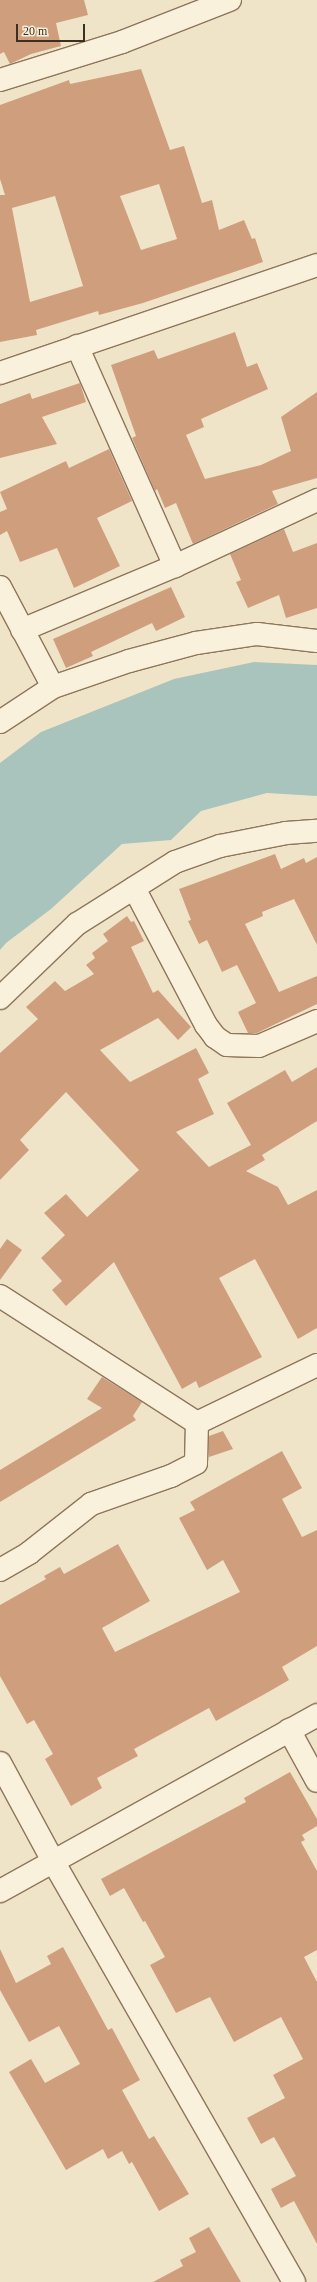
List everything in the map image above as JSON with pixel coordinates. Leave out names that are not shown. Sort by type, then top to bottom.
[{"type":"street","points":[[0,80],[122,42],[230,0]]},
{"type":"street","points":[[0,373],[317,264]]},
{"type":"street","points":[[77,346],[175,566]]},
{"type":"street","points":[[22,630],[175,566],[317,500]]},
{"type":"street","points":[[0,587],[52,688]]},
{"type":"street","points":[[0,722],[52,688],[129,661],[196,643],[257,634],[317,641]]},
{"type":"street","points":[[0,998],[77,924],[175,862],[220,846],[286,833],[317,831]]},
{"type":"street","points":[[134,888],[206,1025],[215,1037],[227,1045],[259,1046],[317,1021]]},
{"type":"street","points":[[0,1296],[197,1423]]},
{"type":"street","points":[[197,1423],[317,1365]]},
{"type":"street","points":[[0,1570],[29,1553],[91,1504],[171,1476],[196,1463],[197,1423]]},
{"type":"street","points":[[0,1890],[317,1715]]},
{"type":"street","points":[[289,1730],[317,1781]]},
{"type":"street","points":[[0,1763],[53,1861],[294,2282]]},
{"type":"water","points":[[254,662],[317,665],[317,796],[267,793],[201,811],[171,840],[122,844],[51,909],[6,943],[0,950],[0,763],[41,732],[174,679]]},
{"type":"building","points":[[0,0],[84,0],[88,15],[56,23],[61,46],[31,54],[10,64],[4,52],[0,54]]},
{"type":"building","points":[[141,69],[170,150],[184,146],[202,203],[212,200],[219,230],[244,220],[252,239],[255,238],[263,262],[143,303],[99,315],[98,311],[36,330],[37,335],[0,342],[0,195],[5,195],[0,179],[0,105],[69,80],[70,84]],"holes":[[[159,184],[177,239],[141,250],[120,196]],[[55,196],[83,286],[30,302],[12,208]]]},
{"type":"building","points":[[235,332],[247,367],[257,363],[268,389],[201,419],[204,427],[186,435],[205,479],[261,465],[291,451],[281,417],[317,392],[317,478],[272,491],[278,504],[193,544],[176,503],[165,508],[157,489],[155,491],[132,438],[136,436],[111,365],[154,350],[158,359]]},
{"type":"building","points":[[80,383],[86,402],[42,417],[57,444],[0,458],[0,404],[30,393],[32,399]]},
{"type":"building","points":[[109,449],[132,501],[97,518],[120,566],[74,588],[57,548],[20,562],[7,531],[0,535],[0,512],[7,509],[0,492],[66,461],[69,468]]},
{"type":"building","points":[[284,529],[293,552],[317,543],[317,608],[286,618],[279,595],[248,608],[236,582],[241,580],[230,554]]},
{"type":"building","points":[[171,587],[185,617],[156,631],[152,623],[91,652],[93,656],[66,668],[53,639]]},
{"type":"building","points":[[275,854],[281,869],[304,858],[306,863],[317,857],[317,945],[294,899],[262,912],[263,916],[245,924],[279,992],[317,976],[317,1004],[257,1033],[248,1033],[238,1012],[256,1003],[237,965],[222,972],[207,940],[199,944],[188,921],[191,920],[179,889]]},
{"type":"building","points":[[127,916],[131,922],[134,921],[144,941],[131,947],[153,993],[158,990],[191,1027],[178,1040],[158,1018],[100,1050],[130,1082],[196,1048],[209,1073],[198,1079],[214,1114],[176,1132],[209,1167],[251,1145],[227,1103],[285,1070],[292,1082],[317,1067],[317,1121],[262,1155],[265,1160],[246,1171],[278,1187],[288,1205],[317,1190],[317,1328],[298,1339],[255,1259],[219,1278],[262,1357],[199,1388],[196,1381],[182,1389],[114,1262],[66,1306],[52,1290],[62,1281],[41,1258],[65,1235],[44,1213],[66,1194],[87,1217],[139,1170],[66,1092],[20,1140],[29,1150],[0,1180],[0,1053],[38,1019],[26,1007],[55,981],[65,991],[94,974],[86,965],[95,958],[92,953],[108,941],[103,934]]},
{"type":"building","points":[[7,1239],[22,1250],[0,1280],[0,1249]]},
{"type":"building","points":[[102,1377],[142,1402],[133,1416],[136,1420],[0,1502],[0,1470],[102,1408],[87,1399]]},
{"type":"building","points":[[223,1431],[233,1449],[209,1457],[209,1436]]},
{"type":"building","points":[[282,1451],[302,1488],[282,1499],[302,1537],[317,1530],[317,1646],[282,1667],[289,1680],[270,1691],[216,1721],[209,1708],[134,1749],[138,1756],[97,1778],[102,1788],[71,1806],[45,1759],[53,1754],[34,1720],[27,1724],[0,1676],[0,1605],[46,1579],[44,1576],[60,1567],[64,1574],[118,1544],[150,1601],[102,1628],[115,1652],[240,1592],[223,1560],[207,1570],[179,1518],[195,1510],[190,1502]]},
{"type":"building","points":[[290,1772],[317,1819],[317,1826],[302,1835],[305,1840],[301,1842],[317,1871],[317,1950],[304,1957],[317,1982],[317,2244],[294,2201],[281,2208],[271,2189],[296,2176],[274,2137],[261,2144],[247,2118],[285,2098],[273,2075],[303,2059],[281,2017],[234,2042],[210,1997],[176,2013],[150,1965],[165,1957],[145,1921],[143,1922],[124,1888],[110,1896],[101,1879],[246,1802],[244,1798]]},
{"type":"building","points":[[63,1947],[108,2030],[112,2028],[140,2080],[122,2090],[149,2139],[154,2136],[189,2194],[159,2211],[132,2162],[129,2164],[122,2151],[108,2159],[103,2149],[66,2170],[9,2072],[31,2059],[45,2083],[80,2064],[59,2026],[29,2042],[0,1990],[0,1949],[16,1983],[51,1964],[47,1956]]},
{"type":"building","points":[[209,2227],[241,2282],[153,2282],[183,2266],[180,2260],[196,2252],[189,2238]]}]
